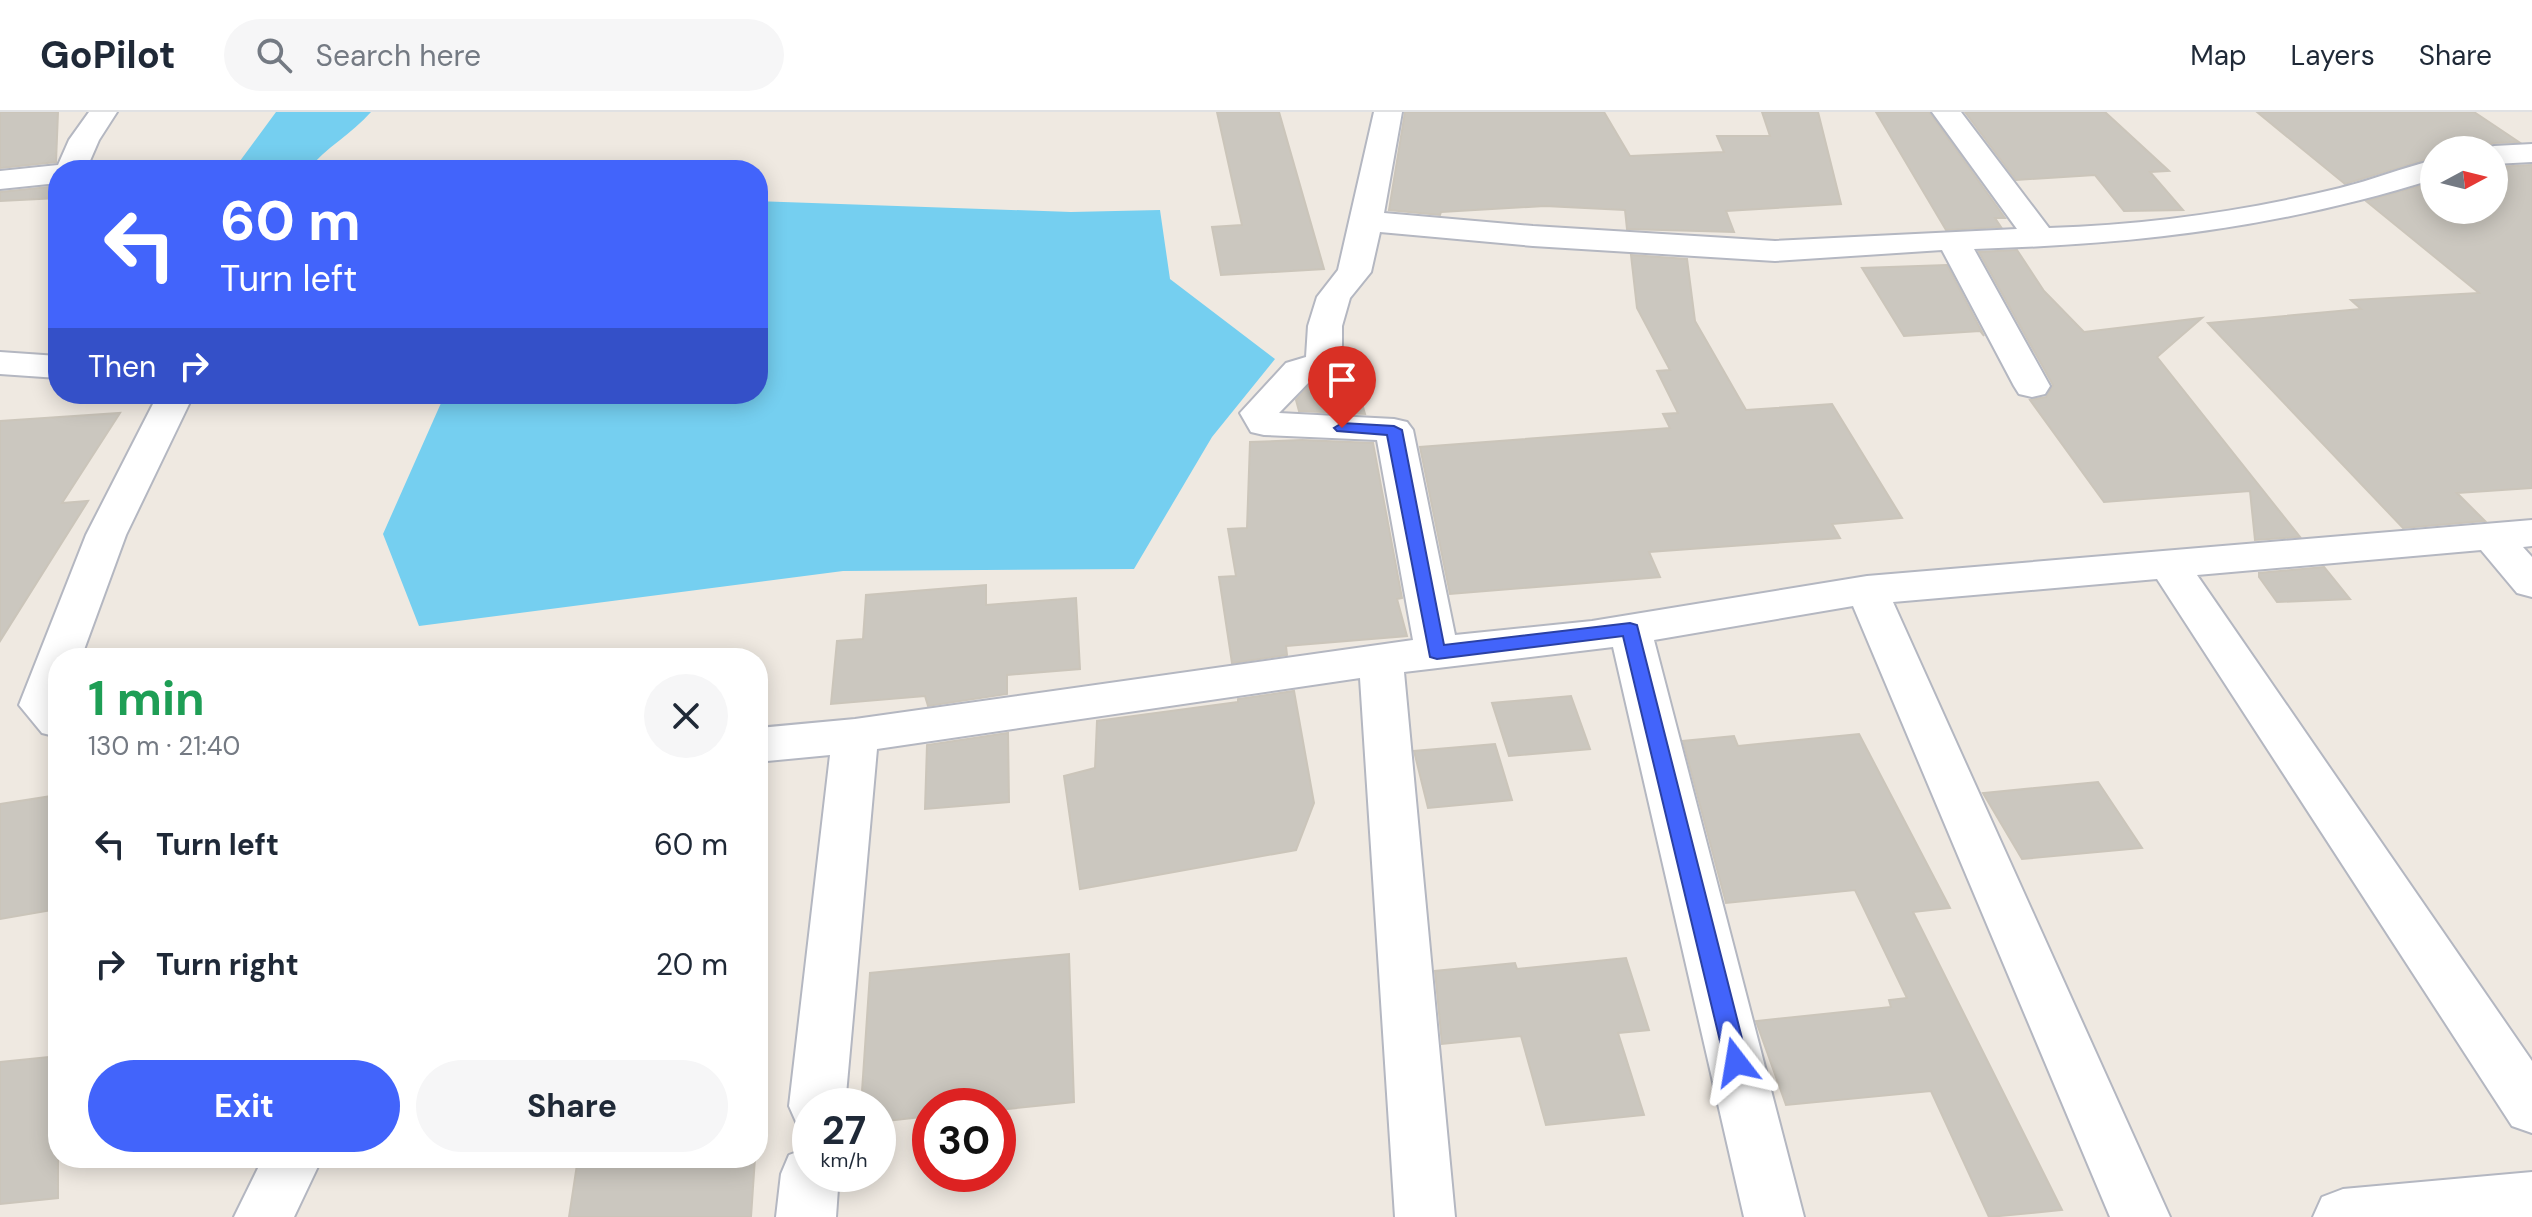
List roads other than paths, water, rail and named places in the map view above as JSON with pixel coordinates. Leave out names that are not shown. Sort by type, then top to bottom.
[{"type":"street","points":[[75,160],[84,140],[103,112]]},
{"type":"street","points":[[1388,112],[1354,272],[1334,297],[1325,326],[1324,363],[1299,371],[1259,413],[1264,424],[1394,430],[1437,652]]},
{"type":"street","points":[[1946,112],[2040,237]]},
{"type":"street","points":[[2508,154],[2532,153]]},
{"type":"street","points":[[1367,221],[1533,236],[1775,251],[2040,237],[2192,225],[2350,195],[2420,173]]},
{"type":"street","points":[[0,180],[48,175]]},
{"type":"street","points":[[1953,240],[2032,386]]},
{"type":"street","points":[[0,363],[48,366]]},
{"type":"street","points":[[64,648],[106,535],[171,404]]},
{"type":"street","points":[[768,744],[855,736],[1437,652],[1630,629],[1867,590],[2512,535],[2532,583]]},
{"type":"street","points":[[2168,564],[2532,1108]]},
{"type":"street","points":[[1867,590],[2140,1217]]},
{"type":"street","points":[[1630,629],[1774,1217]]},
{"type":"street","points":[[1381,662],[1425,1217]]},
{"type":"street","points":[[48,689],[42,705],[48,711]]},
{"type":"street","points":[[819,1088],[855,736]]},
{"type":"street","points":[[264,1217],[288,1168]]},
{"type":"street","points":[[806,1217],[808,1192]]},
{"type":"street","points":[[2343,1217],[2532,1199]]},
{"type":"water","points":[[276,112],[371,112],[317,160],[241,160]]},
{"type":"water","points":[[768,201],[1071,212],[1160,210],[1170,279],[1275,359],[1212,437],[1134,569],[843,571],[419,626],[383,534],[441,404],[768,404]]}]
